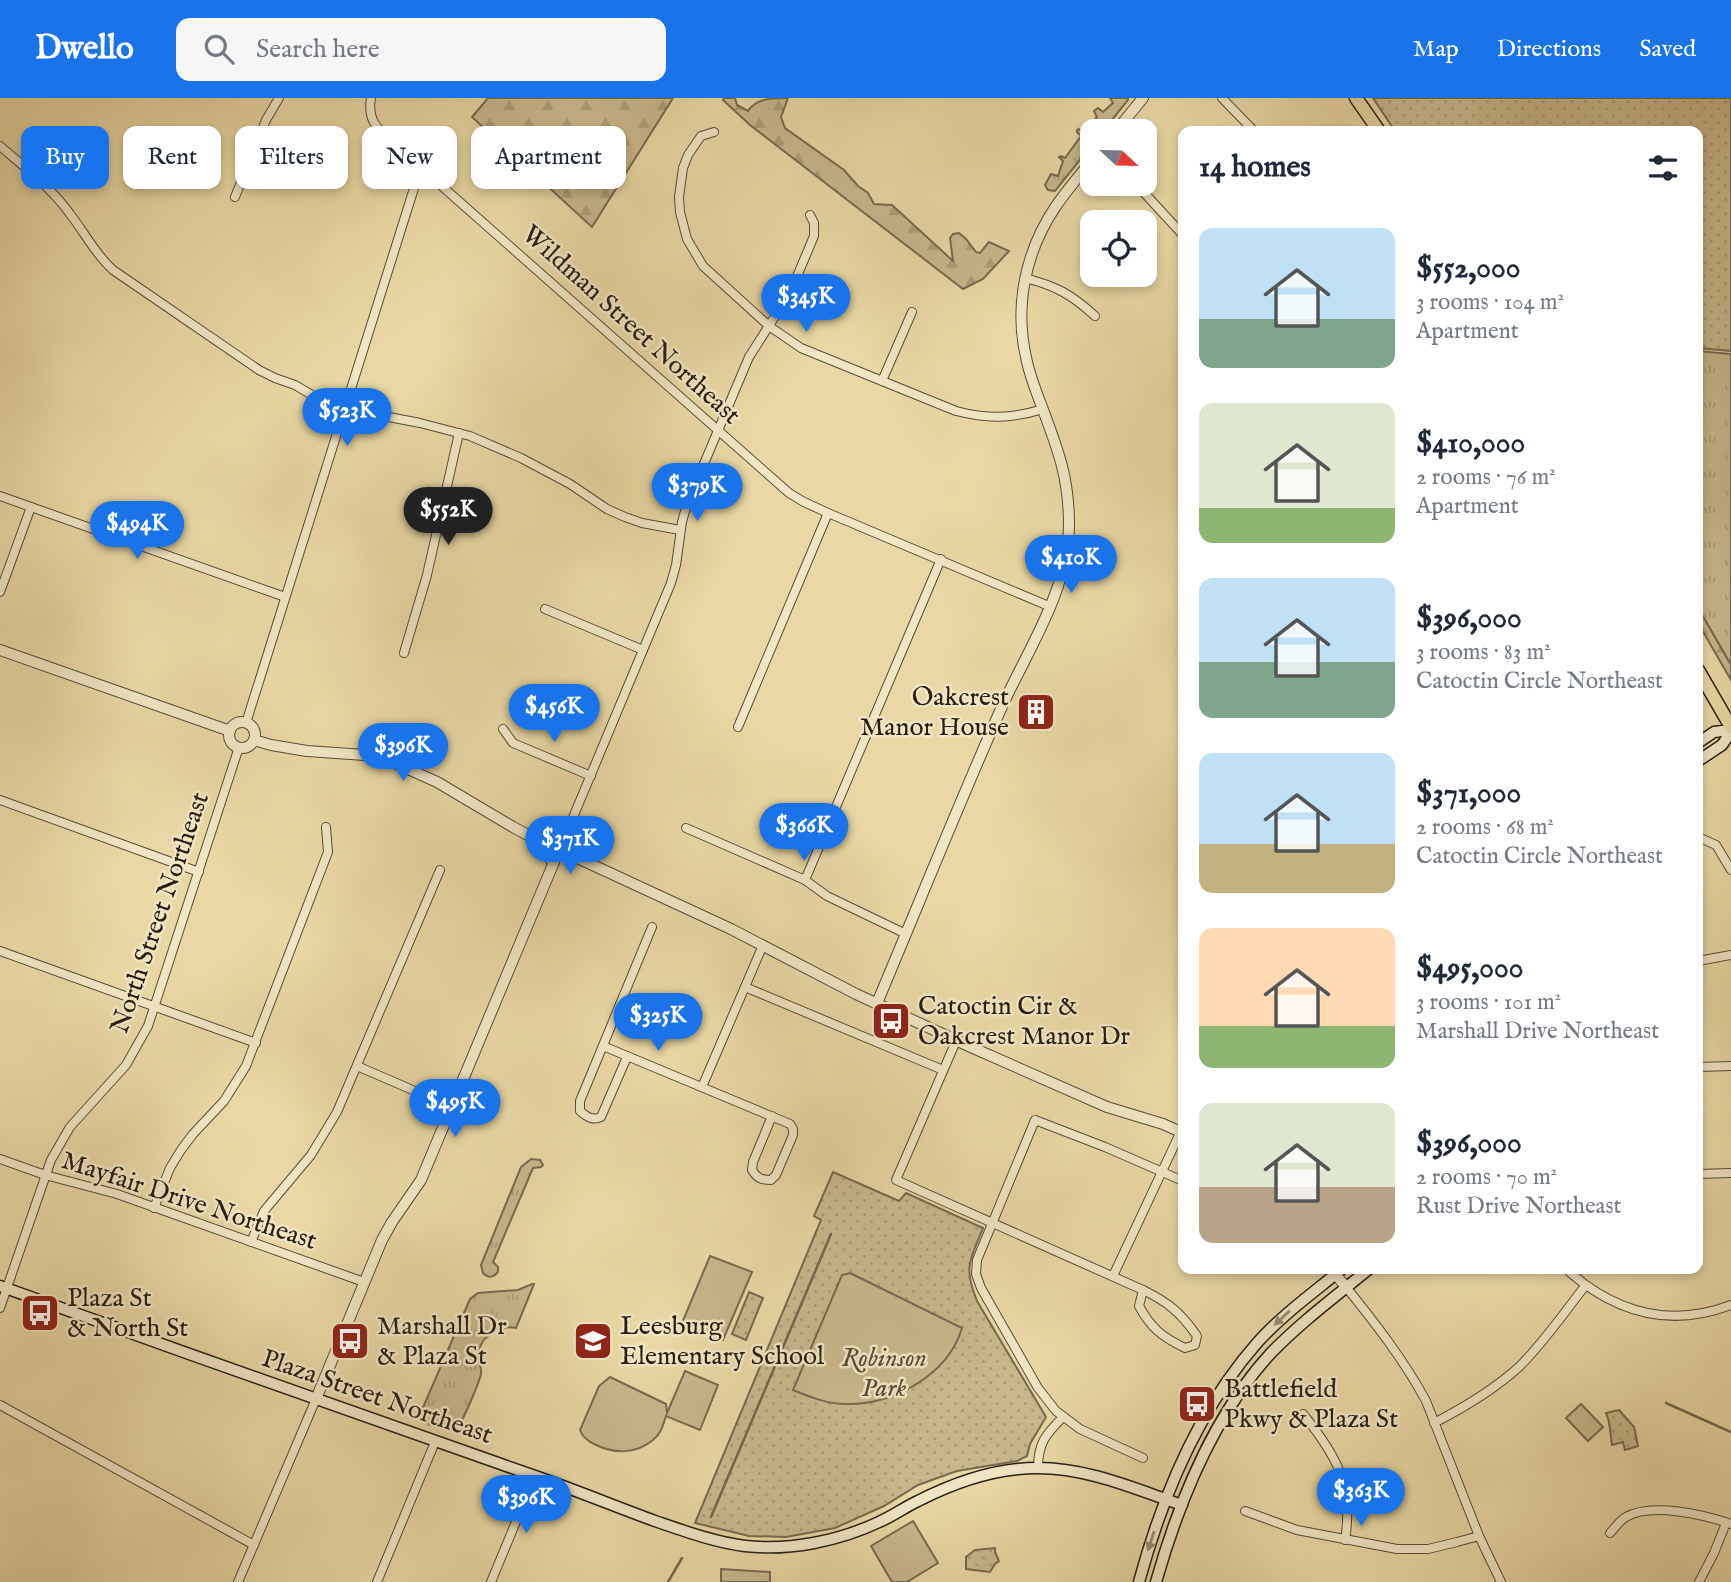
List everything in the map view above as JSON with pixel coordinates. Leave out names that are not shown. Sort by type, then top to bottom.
[{"type":"main road","points":[[1356,98],[1376,126]]},
{"type":"main road","points":[[1703,679],[1731,730]]},
{"type":"main road","points":[[1703,740],[1714,732],[1731,730]]},
{"type":"main road","points":[[1703,758],[1722,745],[1731,730]]},
{"type":"main road","points":[[1139,1582],[1166,1500],[1209,1409],[1243,1360],[1272,1328],[1333,1274]]},
{"type":"main road","points":[[1156,1582],[1182,1506],[1208,1447],[1241,1390],[1293,1331],[1363,1274]]},
{"type":"main road","name":"Plaza Street Northeast","points":[[3,1287],[708,1539],[747,1546],[811,1544],[844,1536],[880,1522],[944,1488],[965,1480],[1013,1469],[1073,1471],[1102,1477],[1182,1506]]},
{"type":"street","points":[[235,198],[266,120],[279,98]]},
{"type":"street","points":[[371,98],[370,112],[372,121],[377,126]]},
{"type":"street","points":[[1126,119],[1143,98]]},
{"type":"street","points":[[1222,98],[1249,126]]},
{"type":"street","points":[[714,132],[701,136],[683,168],[679,197],[682,226],[703,266],[769,326],[801,348],[956,411],[997,418],[1043,410]]},
{"type":"street","points":[[0,146],[58,199],[97,253],[113,270],[259,370],[295,385],[321,402],[343,410],[368,412],[459,433],[521,458],[625,517],[680,530]]},
{"type":"street","points":[[877,1003],[1000,711],[1051,607],[1062,572],[1069,527],[1069,498],[1059,452],[1026,360],[1021,307],[1031,255],[1046,223],[1080,175]]},
{"type":"street","points":[[246,723],[414,189]]},
{"type":"street","name":"Wildman Street Northeast","points":[[447,189],[789,493],[828,513],[1051,607]]},
{"type":"street","points":[[1147,196],[1178,230]]},
{"type":"street","points":[[564,839],[671,583],[687,504],[749,357],[790,293],[814,236],[814,223],[810,215]]},
{"type":"street","points":[[1025,278],[1053,286],[1068,294],[1095,316]]},
{"type":"street","points":[[882,382],[912,312]]},
{"type":"street","points":[[404,653],[427,575],[459,433]]},
{"type":"street","points":[[0,496],[285,597]]},
{"type":"street","points":[[0,592],[32,507]]},
{"type":"street","points":[[738,727],[828,513]]},
{"type":"street","points":[[805,880],[940,559]]},
{"type":"street","points":[[545,609],[643,650]]},
{"type":"street","points":[[0,650],[230,732]]},
{"type":"street","points":[[236,723],[246,723],[254,730],[254,740],[249,746],[239,747],[231,741],[230,732],[236,723]]},
{"type":"street","points":[[503,729],[513,743],[591,776]]},
{"type":"street","points":[[254,740],[307,751],[365,755],[397,764],[437,782],[548,846]]},
{"type":"street","name":"North Street Northeast","points":[[0,1308],[3,1287],[51,1160],[70,1127],[126,1065],[148,1026],[239,747]]},
{"type":"street","points":[[0,800],[199,872]]},
{"type":"street","points":[[154,1208],[170,1168],[181,1150],[224,1101],[246,1066],[328,852],[326,827]]},
{"type":"street","points":[[685,828],[805,880],[827,897],[906,934]]},
{"type":"street","points":[[564,839],[553,840],[548,846],[548,855],[554,862],[564,862],[571,855]]},
{"type":"street","points":[[564,839],[570,846],[571,855]]},
{"type":"street","points":[[1703,839],[1716,845],[1731,870]]},
{"type":"street","points":[[571,855],[763,945],[956,1041],[1107,1107],[1178,1131]]},
{"type":"street","points":[[238,1582],[387,1231],[421,1180],[554,862]]},
{"type":"street","points":[[251,1242],[264,1211],[304,1165],[337,1112],[440,870]]},
{"type":"street","points":[[628,1056],[601,1117],[587,1117],[580,1111],[580,1101],[652,927]]},
{"type":"street","points":[[702,1087],[763,945]]},
{"type":"street","points":[[0,951],[256,1043]]},
{"type":"street","points":[[1703,960],[1731,955]]},
{"type":"street","points":[[745,987],[943,1070]]},
{"type":"street","points":[[956,1041],[896,1180],[1113,1276],[1143,1290],[1160,1298],[1186,1320],[1197,1336],[1195,1345],[1185,1348],[1165,1338],[1150,1325],[1139,1306],[1143,1290]]},
{"type":"street","points":[[603,1046],[772,1116],[790,1124],[793,1135],[776,1175],[771,1180],[762,1180],[752,1170],[753,1162],[772,1116]]},
{"type":"street","points":[[357,1066],[452,1107]]},
{"type":"street","points":[[1703,1067],[1731,1066]]},
{"type":"street","points":[[1143,1458],[1080,1429],[1046,1400],[978,1282],[977,1260],[1035,1120],[1178,1179]]},
{"type":"street","points":[[1113,1276],[1178,1139]]},
{"type":"street","name":"Mayfair Drive Northeast","points":[[0,1159],[45,1175],[117,1194],[364,1282]]},
{"type":"street","points":[[1703,1174],[1731,1173]]},
{"type":"street","points":[[1338,1274],[1408,1368],[1426,1401],[1479,1536],[1502,1582]]},
{"type":"street","points":[[1572,1274],[1585,1286],[1612,1302],[1640,1312],[1687,1315],[1731,1305]]},
{"type":"street","points":[[1434,1423],[1464,1408],[1520,1366],[1585,1286]]},
{"type":"street","points":[[0,1405],[254,1545]]},
{"type":"street","points":[[1303,1414],[1329,1448],[1343,1479],[1348,1520],[1345,1539]]},
{"type":"street","points":[[1038,1468],[1038,1454],[1044,1436],[1063,1417]]},
{"type":"street","points":[[377,1582],[435,1442]]},
{"type":"street","points":[[491,1582],[536,1476]]},
{"type":"street","points":[[1610,1533],[1625,1517],[1641,1511],[1669,1510],[1729,1524],[1699,1582]]},
{"type":"street","points":[[1245,1511],[1297,1530],[1397,1549],[1428,1549],[1479,1536]]},
{"type":"green space","points":[[488,98],[673,98],[626,173],[626,126],[482,126],[472,117]]},
{"type":"green space","points":[[735,98],[737,105],[748,111],[760,101],[788,98],[781,117],[785,128],[844,170],[868,193],[874,204],[892,205],[953,261],[950,238],[953,234],[959,233],[976,252],[980,253],[989,242],[1009,251],[983,279],[963,289],[750,125],[723,100]]},
{"type":"green space","points":[[1110,98],[1128,98],[1113,119],[1095,119],[1094,111],[1098,108],[1103,112],[1113,103]]},
{"type":"green space","points":[[1373,98],[1731,98],[1731,351],[1703,348],[1703,126],[1392,126]]},
{"type":"green space","points":[[1080,137],[1080,160],[1055,191],[1048,190],[1045,185],[1051,174],[1058,176],[1063,161],[1059,157],[1065,158]]},
{"type":"green space","points":[[551,189],[616,189],[592,227]]},
{"type":"green space","points":[[1703,351],[1731,354],[1731,665],[1703,617]]},
{"type":"green space","points":[[1703,617],[1731,665],[1731,680],[1703,632]]},
{"type":"green space","points":[[531,1159],[540,1160],[543,1165],[533,1168],[493,1262],[498,1267],[498,1272],[487,1276],[481,1265],[521,1167]]},
{"type":"green space","name":"Robinson Park","points":[[833,1172],[899,1201],[906,1193],[983,1228],[969,1271],[977,1301],[1046,1417],[1030,1444],[1027,1456],[1017,1461],[957,1471],[918,1485],[884,1506],[835,1528],[786,1537],[749,1536],[695,1523],[821,1220],[814,1216]]},
{"type":"green space","points":[[710,1256],[752,1272],[723,1340],[682,1323]]},
{"type":"green space","points":[[850,1273],[962,1328],[955,1345],[944,1360],[916,1384],[882,1400],[839,1404],[793,1390],[842,1275]]},
{"type":"green space","points":[[532,1284],[516,1328],[496,1330],[481,1344],[478,1358],[481,1374],[459,1425],[450,1431],[430,1425],[421,1418],[421,1412],[470,1299],[478,1293],[518,1290]]},
{"type":"green space","points":[[749,1292],[763,1298],[746,1340],[732,1334]]},
{"type":"green space","points":[[685,1371],[718,1385],[700,1430],[666,1416],[660,1432],[653,1440],[640,1448],[625,1451],[596,1445],[581,1433],[599,1386],[610,1377],[666,1404],[667,1413]]},
{"type":"green space","points":[[1581,1404],[1603,1427],[1588,1441],[1566,1418]]},
{"type":"green space","points":[[1619,1410],[1634,1427],[1638,1446],[1625,1450],[1623,1442],[1612,1445],[1606,1413]]},
{"type":"green space","points":[[913,1521],[938,1563],[907,1582],[892,1582],[871,1546]]},
{"type":"green space","points":[[995,1548],[999,1561],[990,1572],[966,1569],[966,1557],[975,1550]]},
{"type":"green space","points":[[721,1569],[770,1572],[770,1582],[721,1582]]},
{"type":"waterway","points":[[711,1517],[831,1234]]},
{"type":"waterway","points":[[1666,1403],[1731,1432]]},
{"type":"waterway","points":[[668,1582],[682,1558]]},
{"type":"place","name":"Oakcrest Manor House","points":[[1036,712]]},
{"type":"place","name":"Catoctin Cir & Oakcrest Manor Dr","points":[[891,1021]]},
{"type":"place","name":"Plaza St & North St","points":[[40,1313]]},
{"type":"place","name":"Marshall Dr & Plaza St","points":[[350,1341]]},
{"type":"place","name":"Leesburg Elementary School","points":[[593,1341]]},
{"type":"place","name":"Battlefield Pkwy & Plaza St","points":[[1197,1404]]}]
